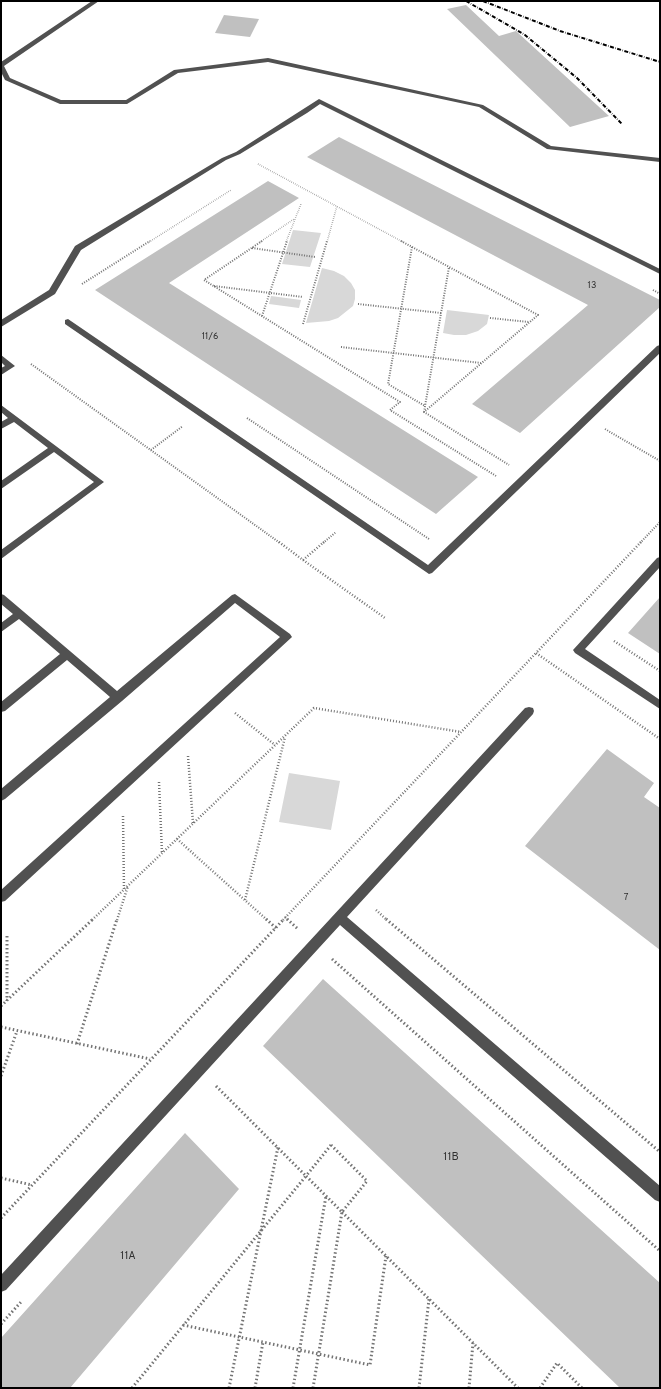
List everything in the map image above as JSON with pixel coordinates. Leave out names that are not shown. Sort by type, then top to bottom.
[{"type":"lane","points":[[96,1],[1,65],[7,79],[60,102],[127,102],[176,71],[268,60],[480,106],[549,148],[660,160]]},
{"type":"lane","points":[[1,324],[52,292],[78,248],[224,159],[238,153],[305,112],[319,101],[660,272]]},
{"type":"lane","points":[[68,322],[429,570],[660,348]]},
{"type":"lane","points":[[1,358],[12,366],[1,372]]},
{"type":"lane","points":[[1,408],[100,482],[1,555]]},
{"type":"lane","points":[[1,426],[14,418]]},
{"type":"lane","points":[[1,486],[54,448]]},
{"type":"lane","points":[[660,561],[578,650],[660,705]]},
{"type":"lane","points":[[1,598],[118,698]]},
{"type":"lane","points":[[1,796],[236,598],[287,637],[1,897]]},
{"type":"lane","points":[[1,628],[19,614]]},
{"type":"lane","points":[[1,708],[67,654]]},
{"type":"lane","points":[[1,1285],[529,711]]},
{"type":"lane","points":[[339,917],[660,1195]]},
{"type":"path","points":[[238,153],[538,315],[424,412]]},
{"type":"path","points":[[79,288],[84,282],[231,190]]},
{"type":"path","points":[[262,316],[294,219],[302,204]]},
{"type":"path","points":[[303,324],[336,206]]},
{"type":"path","points":[[294,219],[204,280],[400,402],[390,410],[498,478]]},
{"type":"path","points":[[412,247],[388,384],[424,406]]},
{"type":"path","points":[[251,248],[315,256]]},
{"type":"path","points":[[424,412],[449,267]]},
{"type":"path","points":[[213,286],[303,297]]},
{"type":"path","points":[[358,304],[441,313]]},
{"type":"path","points":[[490,318],[529,322]]},
{"type":"path","points":[[342,347],[481,363]]},
{"type":"path","points":[[26,360],[385,618]]},
{"type":"path","points":[[424,412],[510,466],[506,470]]},
{"type":"path","points":[[245,417],[430,540]]},
{"type":"path","points":[[587,418],[660,461]]},
{"type":"path","points":[[303,560],[370,500]]},
{"type":"path","points":[[619,636],[614,641],[660,671]]},
{"type":"path","points":[[1,1218],[536,654]]},
{"type":"path","points":[[218,699],[275,745]]},
{"type":"path","points":[[1,1006],[314,708],[461,732]]},
{"type":"path","points":[[186,728],[193,824]]},
{"type":"path","points":[[245,900],[285,736]]},
{"type":"path","points":[[158,754],[162,853]]},
{"type":"path","points":[[122,786],[124,889]]},
{"type":"path","points":[[177,839],[276,928]]},
{"type":"path","points":[[77,1044],[128,886]]},
{"type":"path","points":[[326,964],[375,910],[660,1152]]},
{"type":"path","points":[[286,917],[331,959],[660,1251]]},
{"type":"path","points":[[7,936],[7,1001]]},
{"type":"path","points":[[1,1027],[151,1060]]},
{"type":"path","points":[[1,1076],[17,1031]]},
{"type":"path","points":[[211,1091],[222,1080]]},
{"type":"path","points":[[216,1086],[518,1388]]},
{"type":"path","points":[[132,1388],[331,1146],[367,1181],[342,1212],[313,1388]]},
{"type":"path","points":[[229,1388],[278,1147]]},
{"type":"path","points":[[1,1178],[32,1185]]},
{"type":"path","points":[[293,1388],[326,1196]]},
{"type":"path","points":[[183,1325],[370,1365],[386,1255]]},
{"type":"path","points":[[418,1388],[429,1299]]},
{"type":"path","points":[[1,1324],[22,1301]]},
{"type":"path","points":[[255,1388],[263,1342]]},
{"type":"path","points":[[469,1388],[473,1343]]},
{"type":"path","points":[[540,1388],[557,1363],[582,1388]]},
{"type":"shaded area","points":[[293,230],[321,233],[310,267],[282,264]]},
{"type":"shaded area","points":[[322,268],[334,271],[344,276],[351,283],[355,290],[353,306],[338,318],[329,321],[306,323]]},
{"type":"shaded area","points":[[271,296],[301,300],[299,308],[269,304]]},
{"type":"shaded area","points":[[447,310],[489,315],[487,324],[478,331],[466,335],[443,333]]},
{"type":"shaded area","points":[[289,773],[340,781],[331,830],[279,822]]},
{"type":"building","points":[[466,5],[499,36],[516,31],[609,116],[570,127],[447,9]]},
{"type":"building","points":[[224,15],[259,19],[250,37],[215,33]]},
{"type":"building","points":[[339,137],[660,300],[660,307],[520,433],[472,404],[588,305],[307,157]]},
{"type":"building","points":[[268,181],[299,198],[169,283],[478,477],[436,514],[95,290]]},
{"type":"building","points":[[660,597],[660,654],[628,633]]},
{"type":"building","points":[[607,749],[654,783],[644,797],[660,808],[660,950],[525,846]]},
{"type":"building","points":[[323,979],[660,1283],[660,1388],[620,1388],[263,1046]]},
{"type":"building","points":[[185,1133],[239,1189],[70,1388],[1,1388],[1,1338]]},
{"type":"railway","points":[[466,1],[525,35],[577,78],[622,124]]},
{"type":"railway","points":[[483,1],[560,31],[660,62]]}]
